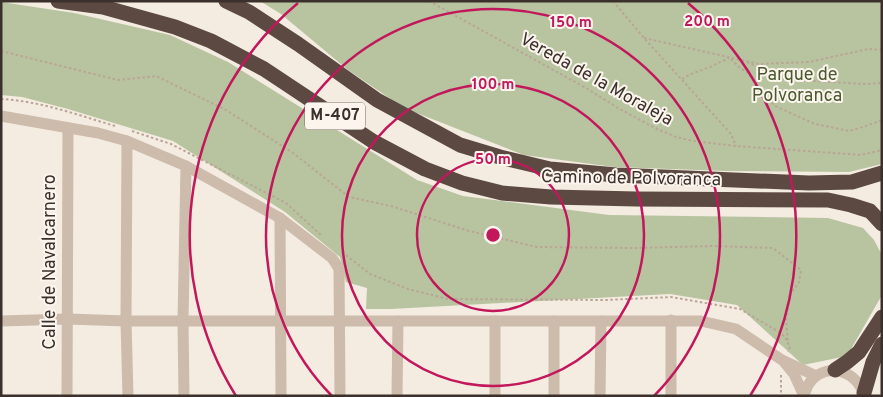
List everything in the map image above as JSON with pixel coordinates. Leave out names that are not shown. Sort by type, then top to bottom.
[{"type":"highway","name":"Camino de Polvoranca","points":[[58,1],[103,7],[175,27],[211,41],[264,69],[374,142],[424,170],[462,183],[502,193],[551,197],[828,200],[870,211],[882,224]]},
{"type":"highway","name":"Camino de Polvoranca","points":[[226,1],[248,12],[298,44],[377,100],[460,145],[500,157],[550,169],[624,175],[809,183],[852,182],[882,173]]},
{"type":"highway","points":[[835,370],[859,352],[882,317]]},
{"type":"highway","points":[[864,394],[872,362],[882,344]]},
{"type":"street","points":[[1,116],[98,133],[129,136],[280,218],[332,258],[339,269],[340,396]]},
{"type":"street","name":"Calle de Navalcarnero","points":[[67,396],[68,128]]},
{"type":"street","points":[[128,396],[126,321],[129,136]]},
{"type":"street","points":[[184,396],[183,321],[186,166]]},
{"type":"street","points":[[280,218],[281,396]]},
{"type":"street","points":[[1,320],[701,321],[736,329],[782,360],[816,376]]},
{"type":"street","points":[[671,320],[671,396]]},
{"type":"street","points":[[397,396],[398,321]]},
{"type":"street","points":[[495,396],[496,321]]},
{"type":"street","points":[[554,321],[554,396]]},
{"type":"street","points":[[600,321],[600,396]]},
{"type":"street","points":[[782,360],[794,374],[804,396]]},
{"type":"street","points":[[804,396],[811,381],[816,376],[835,370],[853,377],[860,384],[864,394]]},
{"type":"path","name":"Vereda de la Moraleja","points":[[428,1],[586,88],[618,108],[676,138],[736,146],[861,155],[882,150]]},
{"type":"path","points":[[614,1],[644,38],[731,134],[736,146]]},
{"type":"path","points":[[644,38],[759,64],[809,62],[868,49],[882,50]]},
{"type":"path","points":[[1,50],[118,80],[156,76],[226,110],[293,153],[349,197],[391,206],[469,231],[537,247],[634,248],[713,246],[774,248],[801,270],[799,282],[790,295],[786,320],[790,347],[776,368],[781,372],[781,396]]},
{"type":"path","points":[[682,79],[729,58]]},
{"type":"path","points":[[729,58],[748,73],[775,106],[815,124],[849,131],[882,120]]},
{"type":"path","points":[[742,60],[784,79],[864,84],[882,83]]},
{"type":"path","points":[[1,99],[21,100],[122,128]]},
{"type":"path","points":[[129,136],[171,144],[286,203],[322,236]]},
{"type":"path","points":[[336,248],[370,274],[408,290],[448,299],[606,300],[671,297],[740,309],[779,332],[788,343]]},
{"type":"green space","name":"Parque de Polvoranca","points":[[260,1],[882,1],[882,164],[849,172],[726,171],[614,167],[524,155],[404,108],[348,70],[281,14]]},
{"type":"green space","points":[[1,2],[74,13],[170,35],[228,62],[417,180],[463,196],[609,215],[828,218],[863,228],[874,240],[882,255],[882,295],[847,356],[803,365],[737,305],[670,294],[366,309],[367,288],[346,282],[340,257],[285,212],[173,141],[68,109],[22,97],[1,95]]}]
